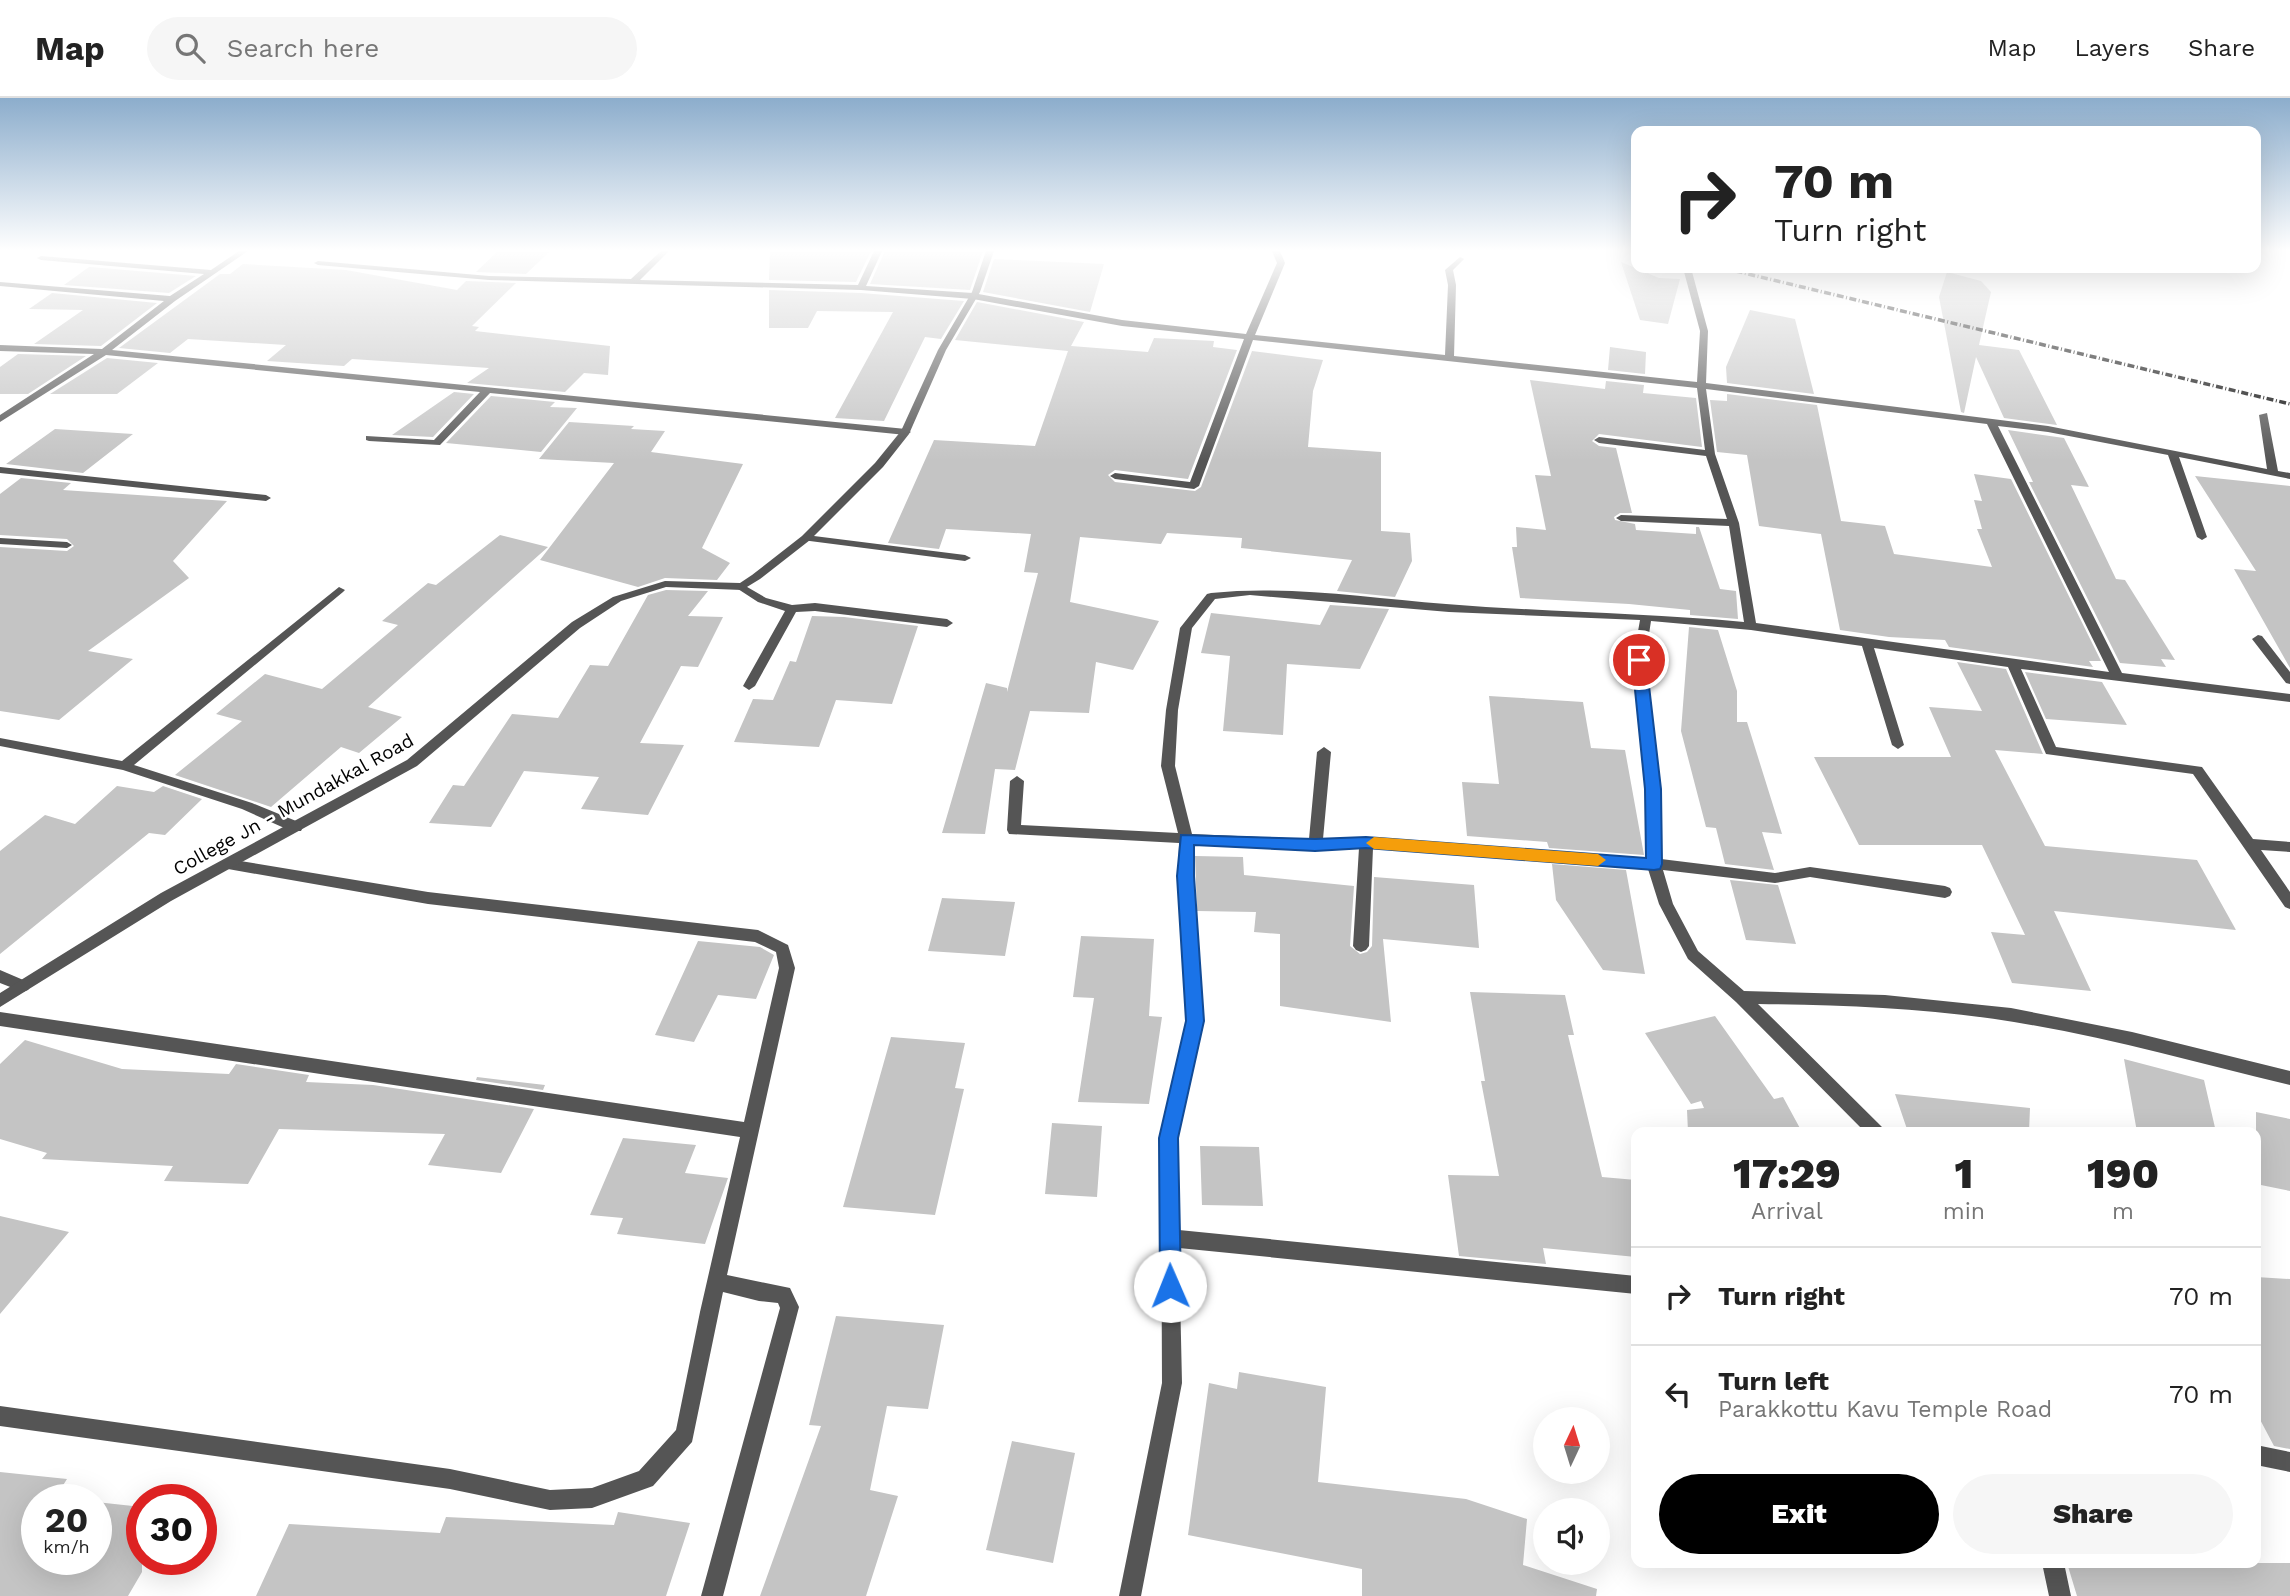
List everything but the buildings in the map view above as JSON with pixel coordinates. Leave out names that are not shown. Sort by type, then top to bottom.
[{"type":"street","points":[[0,419],[104,352],[144,321]]},
{"type":"street","points":[[947,624],[815,607],[792,609],[762,600],[742,587],[806,538],[879,465],[906,432],[942,350],[959,321]]},
{"type":"street","points":[[1110,321],[1701,386],[2048,429],[2290,476]]},
{"type":"street","points":[[1115,476],[1194,486],[1256,321]]},
{"type":"street","points":[[1449,358],[1451,321]]},
{"type":"street","points":[[1701,321],[1704,331],[1701,386],[1710,454],[1734,523],[1751,626]]},
{"type":"street","points":[[0,348],[104,352],[489,388],[906,432]]},
{"type":"street","points":[[369,438],[436,443],[489,388]]},
{"type":"street","points":[[2264,415],[2273,473]]},
{"type":"street","points":[[1991,422],[2118,677]]},
{"type":"street","points":[[1599,440],[1710,454]]},
{"type":"street","points":[[2173,453],[2202,537]]},
{"type":"street","points":[[0,470],[266,498]]},
{"type":"street","points":[[1621,517],[1734,523]]},
{"type":"street","points":[[806,538],[965,558]]},
{"type":"street","points":[[0,541],[67,545]]},
{"type":"street","name":"College Jn - Mundakkal Road","points":[[0,1001],[166,897],[412,763],[576,625],[617,599],[665,584],[742,587]]},
{"type":"street","points":[[124,766],[340,590]]},
{"type":"street","points":[[1130,1596],[1172,1383],[1169,1138],[1195,1021],[1185,876],[1186,839],[1168,766],[1172,710],[1186,628],[1212,596],[1250,592],[1449,608],[1646,617],[1751,626],[2013,664],[2290,698]]},
{"type":"street","points":[[749,686],[792,609]]},
{"type":"street","points":[[1646,617],[1639,660],[1653,789],[1654,864],[1665,904],[1693,955],[1741,997],[1871,1127]]},
{"type":"street","points":[[2258,639],[2290,680]]},
{"type":"street","points":[[1867,644],[1898,745]]},
{"type":"street","points":[[2013,664],[2052,751],[2197,770],[2290,903]]},
{"type":"street","points":[[0,742],[124,766],[247,806],[296,827]]},
{"type":"street","points":[[1315,845],[1324,752]]},
{"type":"street","points":[[1017,781],[1014,830],[1315,845],[1366,842],[1654,864],[1776,878],[1810,872],[1945,892]]},
{"type":"street","points":[[1360,946],[1366,842]]},
{"type":"street","points":[[2249,844],[2290,847]]},
{"type":"street","points":[[0,1416],[450,1479],[550,1500],[592,1498],[646,1479],[685,1435],[716,1281],[787,968],[783,949],[758,936],[428,898],[228,864]]},
{"type":"street","points":[[0,976],[23,986]]},
{"type":"street","points":[[1741,997],[1836,999],[1972,1010],[2098,1033],[2290,1078]]},
{"type":"street","points":[[0,1019],[751,1130]]},
{"type":"street","points":[[1169,1238],[1631,1284]]},
{"type":"street","points":[[712,1596],[790,1307],[783,1294],[759,1293],[716,1281]]},
{"type":"street","points":[[2261,1456],[2290,1462]]},
{"type":"street","points":[[2054,1568],[2060,1596]]},
{"type":"railway","points":[[1944,321],[2290,404]]},
{"type":"slow traffic","points":[[1374,843],[1598,860]]},
{"type":"route","points":[[1170,1286],[1169,1138],[1195,1021],[1185,876],[1186,839],[1315,845],[1366,842],[1654,864],[1653,789],[1639,660]]}]
